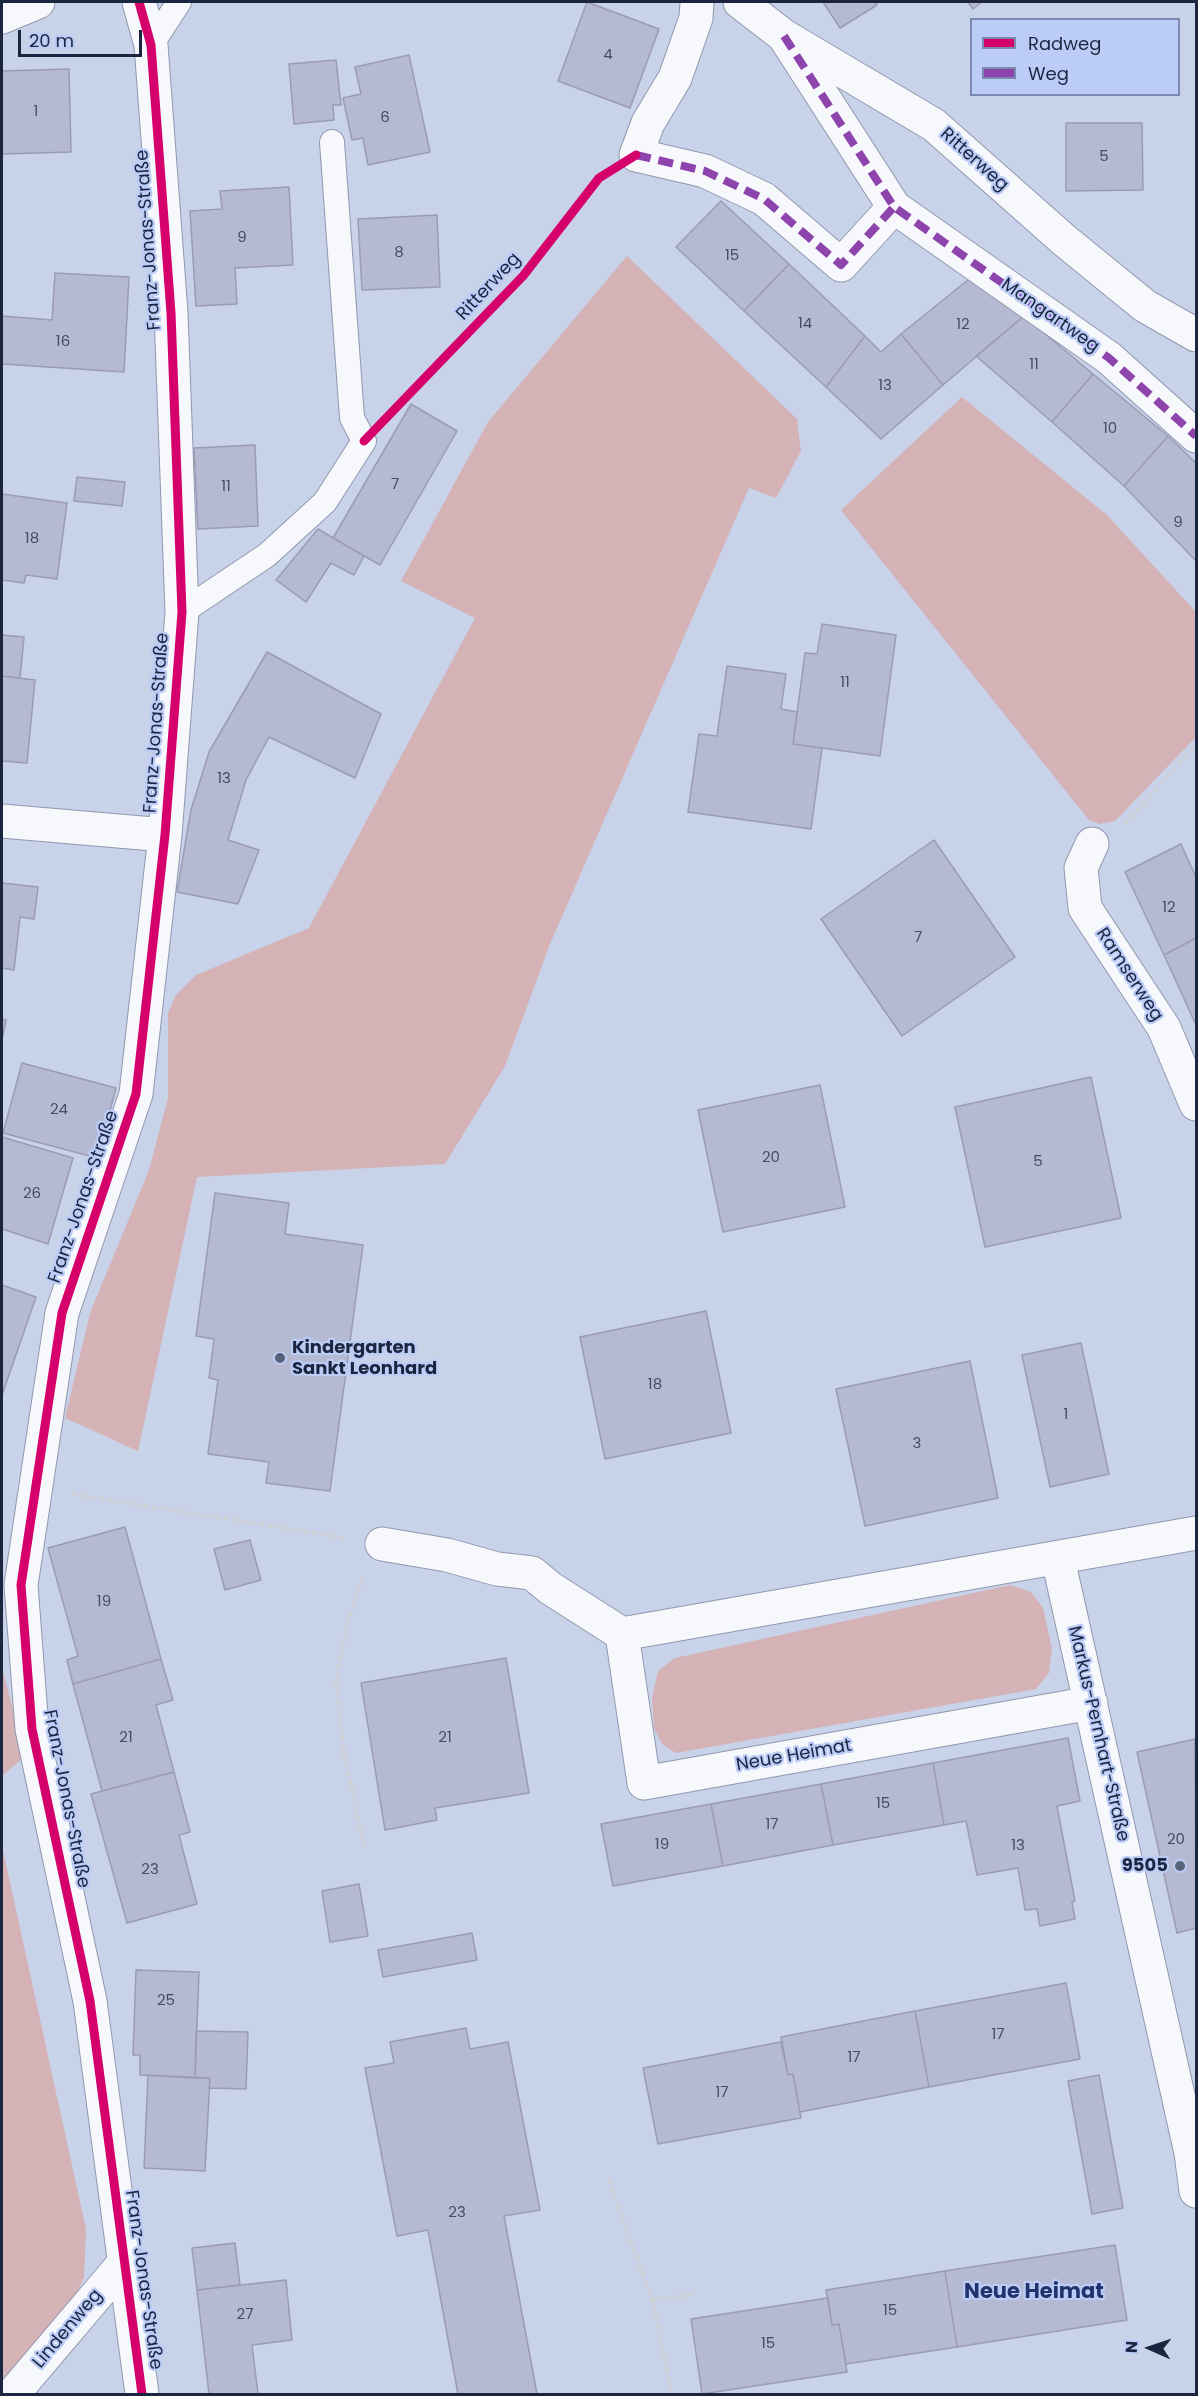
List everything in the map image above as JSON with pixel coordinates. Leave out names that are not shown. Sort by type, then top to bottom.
[{"type":"street","points":[[2,17],[38,2]]},
{"type":"street","name":"Franz-Jonas-Straße","points":[[139,2],[151,45],[171,313],[182,612],[165,835],[136,1094],[62,1312],[33,1487],[11,1574],[32,1729],[90,2001],[142,2394]]},
{"type":"street","points":[[697,2],[696,18],[675,78],[648,123],[636,155],[705,171],[764,199],[841,265],[894,207]]},
{"type":"street","name":"Ritterweg","points":[[740,2],[784,36],[934,124],[1064,240],[1145,306],[1197,335]]},
{"type":"street","name":"Mangartweg","points":[[784,36],[894,207],[1109,358],[1197,436]]},
{"type":"street","points":[[2,821],[165,835]]},
{"type":"street","name":"Ramserweg","points":[[1092,844],[1081,868],[1086,908],[1164,1028],[1197,1104]]},
{"type":"street","points":[[382,1544],[447,1555],[497,1569],[532,1573],[550,1588],[622,1634],[1197,1533]]},
{"type":"street","name":"Markus-Pernhart-Straße","points":[[1058,1559],[1194,2152],[1197,2191]]},
{"type":"street","name":"Neue Heimat","points":[[622,1634],[645,1782],[1091,1703]]},
{"type":"street","name":"Lindenweg","points":[[13,2394],[124,2263]]},
{"type":"lane","points":[[151,45],[179,2]]},
{"type":"lane","points":[[182,612],[267,555],[325,502],[364,441],[352,418],[332,142]]},
{"type":"path","points":[[1092,844],[1111,840],[1197,745]]},
{"type":"path","points":[[33,1487],[382,1544],[363,1578],[347,1625],[336,1681],[344,1753],[364,1845]]},
{"type":"path","points":[[608,2179],[652,2299],[672,2394]]},
{"type":"path","points":[[652,2299],[692,2295]]},
{"type":"shaded area","points":[[627,256],[797,419],[801,451],[776,498],[749,488],[550,944],[505,1066],[445,1164],[197,1177],[138,1451],[65,1418],[90,1313],[149,1170],[168,1098],[168,1013],[176,995],[196,975],[309,928],[475,618],[401,581],[488,422]]},
{"type":"shaded area","points":[[962,397],[1107,515],[1196,612],[1196,737],[1115,821],[1100,824],[1089,820],[841,510]]},
{"type":"shaded area","points":[[1010,1585],[1031,1592],[1043,1608],[1052,1649],[1049,1673],[1036,1689],[676,1753],[662,1744],[654,1728],[652,1697],[658,1671],[675,1658]]},
{"type":"shaded area","points":[[2,1667],[25,1756],[2,1776]]},
{"type":"shaded area","points":[[2,1846],[86,2229],[84,2278],[67,2311],[2,2389]]},
{"type":"building","points":[[587,2],[659,29],[630,108],[558,81]]},
{"type":"building","points":[[823,2],[875,2],[877,5],[840,28]]},
{"type":"building","points":[[968,2],[982,2],[973,9]]},
{"type":"building","points":[[409,55],[430,152],[368,165],[363,138],[352,140],[343,98],[361,94],[355,67]]},
{"type":"building","points":[[336,60],[341,105],[333,105],[334,120],[294,124],[289,64]]},
{"type":"building","points":[[69,69],[71,152],[2,154],[2,71]]},
{"type":"building","points":[[1066,123],[1142,123],[1143,190],[1066,191]]},
{"type":"building","points":[[289,187],[293,265],[235,268],[237,304],[196,306],[190,211],[222,209],[220,191]]},
{"type":"building","points":[[721,201],[789,264],[744,311],[676,247]]},
{"type":"building","points":[[437,215],[440,287],[362,290],[358,219]]},
{"type":"building","points":[[789,264],[865,336],[826,387],[744,311]]},
{"type":"building","points":[[55,273],[129,277],[124,372],[2,364],[2,316],[52,320]]},
{"type":"building","points":[[974,275],[1024,316],[943,385],[901,334]]},
{"type":"building","points":[[1024,316],[1093,374],[1052,422],[976,356]]},
{"type":"building","points":[[901,334],[943,385],[881,439],[826,387],[865,336],[881,352]]},
{"type":"building","points":[[1093,374],[1168,436],[1124,486],[1052,422]]},
{"type":"building","points":[[411,404],[457,431],[380,565],[333,538]]},
{"type":"building","points":[[1168,436],[1196,463],[1196,561],[1124,486]]},
{"type":"building","points":[[255,445],[258,526],[198,529],[194,448]]},
{"type":"building","points":[[77,477],[125,482],[122,506],[74,501]]},
{"type":"building","points":[[2,494],[67,503],[57,579],[26,575],[24,583],[2,580]]},
{"type":"building","points":[[318,529],[364,556],[354,575],[331,563],[306,602],[276,580]]},
{"type":"building","points":[[822,624],[896,635],[880,756],[793,744],[805,653],[817,654]]},
{"type":"building","points":[[2,635],[24,637],[20,678],[2,676]]},
{"type":"building","points":[[267,652],[381,714],[355,778],[269,737],[246,780],[228,840],[259,850],[238,904],[177,892],[191,810],[209,752]]},
{"type":"building","points":[[727,666],[786,674],[781,709],[797,712],[793,744],[822,748],[811,829],[688,812],[699,734],[717,736]]},
{"type":"building","points":[[2,676],[35,680],[27,763],[2,761]]},
{"type":"building","points":[[934,840],[1015,957],[902,1036],[821,919]]},
{"type":"building","points":[[1181,844],[1196,877],[1196,938],[1164,955],[1125,872]]},
{"type":"building","points":[[2,883],[38,887],[34,919],[20,917],[14,970],[2,968]]},
{"type":"building","points":[[1196,938],[1196,1025],[1164,955]]},
{"type":"building","points":[[2,1019],[6,1020],[2,1040]]},
{"type":"building","points":[[22,1063],[116,1088],[97,1158],[3,1133]]},
{"type":"building","points":[[1091,1077],[1121,1218],[985,1247],[955,1107]]},
{"type":"building","points":[[820,1085],[845,1207],[723,1232],[698,1110]]},
{"type":"building","points":[[2,1137],[73,1158],[48,1244],[2,1229]]},
{"type":"building","name":"Kindergarten Sankt Leonhard","points":[[215,1193],[289,1203],[285,1234],[363,1245],[330,1491],[266,1483],[269,1462],[208,1454],[218,1380],[209,1378],[214,1339],[196,1336]]},
{"type":"building","points":[[2,1285],[36,1297],[2,1395]]},
{"type":"building","points":[[706,1311],[731,1433],[605,1459],[580,1337]]},
{"type":"building","points":[[1081,1343],[1109,1474],[1050,1487],[1022,1355]]},
{"type":"building","points":[[970,1361],[998,1498],[865,1526],[836,1389]]},
{"type":"building","points":[[125,1527],[161,1659],[73,1684],[67,1660],[78,1656],[48,1548]]},
{"type":"building","points":[[250,1540],[261,1580],[225,1590],[214,1549]]},
{"type":"building","points":[[506,1658],[529,1793],[435,1808],[437,1820],[385,1830],[361,1683]]},
{"type":"building","points":[[161,1659],[173,1700],[156,1705],[174,1772],[102,1791],[73,1684]]},
{"type":"building","points":[[1068,1738],[1080,1801],[1057,1806],[1075,1901],[1072,1902],[1075,1919],[1040,1926],[1037,1909],[1025,1910],[1018,1868],[977,1875],[966,1821],[944,1825],[933,1763]]},
{"type":"building","points":[[1195,1739],[1196,1928],[1177,1933],[1137,1752]]},
{"type":"building","points":[[933,1763],[944,1825],[833,1845],[821,1784]]},
{"type":"building","points":[[174,1772],[190,1832],[179,1835],[197,1904],[127,1923],[91,1794]]},
{"type":"building","points":[[821,1784],[833,1845],[723,1866],[711,1804]]},
{"type":"building","points":[[711,1804],[723,1866],[613,1886],[601,1824]]},
{"type":"building","points":[[359,1884],[368,1936],[330,1942],[322,1891]]},
{"type":"building","points":[[472,1933],[477,1960],[383,1977],[378,1950]]},
{"type":"building","points":[[136,1970],[199,1972],[195,2078],[140,2075],[140,2055],[133,2055]]},
{"type":"building","points":[[1066,1983],[1080,2059],[929,2087],[915,2011]]},
{"type":"building","points":[[915,2011],[929,2087],[800,2112],[793,2074],[788,2075],[781,2037]]},
{"type":"building","points":[[466,2028],[470,2049],[508,2042],[540,2210],[504,2216],[537,2394],[458,2394],[428,2230],[397,2236],[365,2068],[394,2063],[390,2042]]},
{"type":"building","points":[[196,2031],[248,2032],[246,2089],[209,2088],[210,2078],[195,2078]]},
{"type":"building","points":[[781,2042],[788,2075],[793,2074],[801,2118],[658,2144],[643,2068]]},
{"type":"building","points":[[148,2075],[210,2078],[205,2171],[144,2168]]},
{"type":"building","points":[[1099,2075],[1123,2208],[1092,2214],[1068,2081]]},
{"type":"building","points":[[235,2243],[240,2285],[197,2290],[192,2248]]},
{"type":"building","points":[[1115,2245],[1127,2320],[957,2347],[945,2271]]},
{"type":"building","points":[[945,2271],[957,2347],[846,2364],[839,2324],[832,2325],[826,2290]]},
{"type":"building","points":[[286,2280],[292,2340],[252,2345],[258,2394],[209,2394],[197,2290]]},
{"type":"building","points":[[828,2298],[832,2325],[839,2324],[847,2372],[702,2394],[691,2319]]},
{"type":"marked path","points":[[784,36],[894,207],[1109,358],[1196,436]]},
{"type":"marked path","points":[[636,155],[705,171],[764,199],[841,265],[894,207]]},
{"type":"cycle path","points":[[139,2],[151,45],[171,313],[182,612],[165,835],[136,1094],[62,1313],[21,1585],[32,1729],[90,2001],[142,2394]]},
{"type":"cycle path","points":[[364,441],[523,276],[599,178],[636,155]]},
{"type":"place","name":"Kindergarten Sankt Leonhard","points":[[280,1358]]},
{"type":"place","name":"9505","points":[[1180,1866]]},
{"type":"district","name":"Neue Heimat","points":[[1034,2293]]}]
